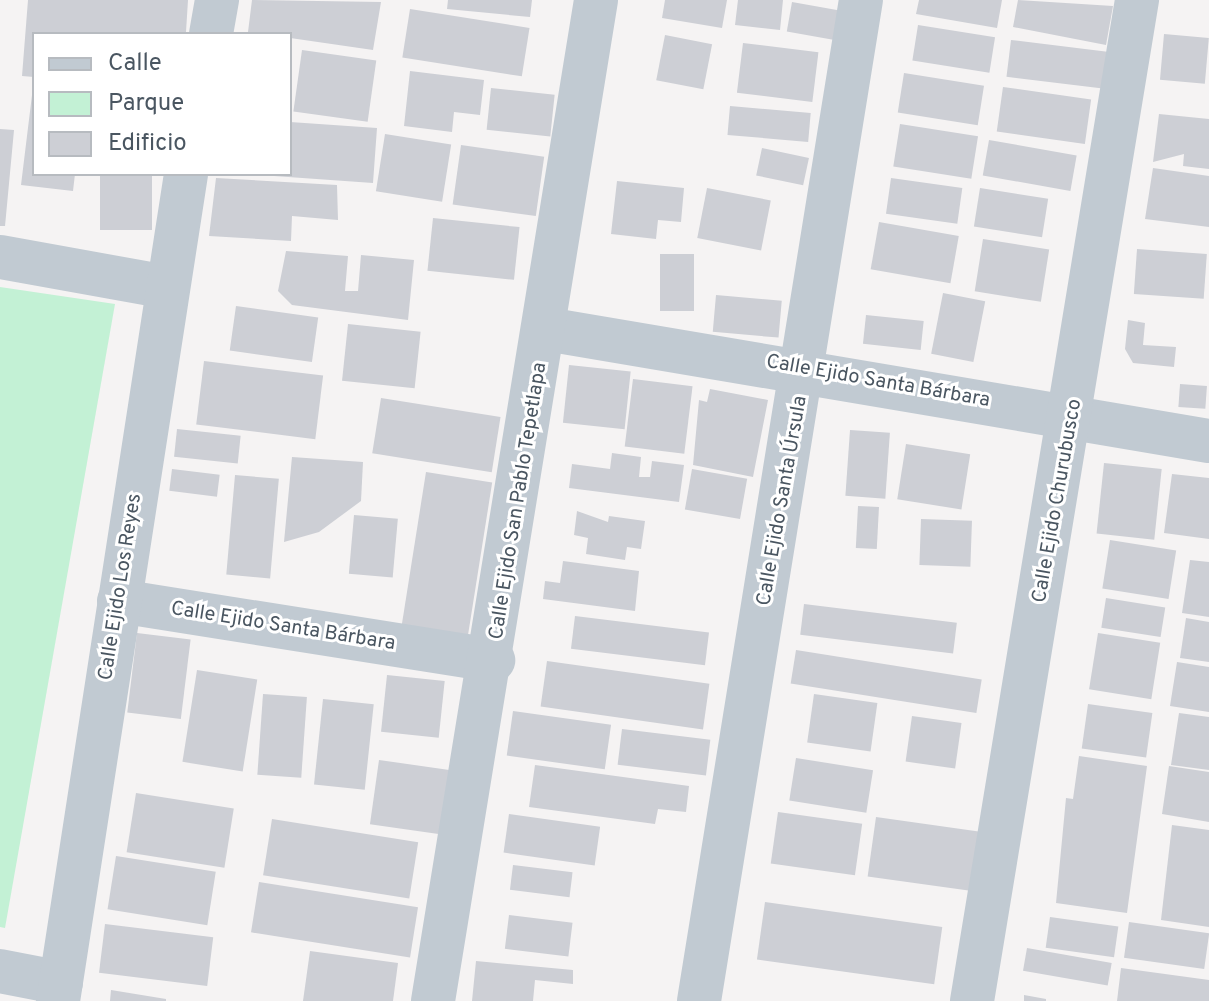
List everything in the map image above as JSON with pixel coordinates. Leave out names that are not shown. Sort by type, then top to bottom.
[{"type":"street","points":[[211,32],[217,0]]},
{"type":"street","name":"Calle Ejido San Pablo Tepetlapa","points":[[433,1001],[493,660],[596,0]]},
{"type":"street","name":"Calle Ejido Santa Úrsula","points":[[699,1001],[805,368],[861,0]]},
{"type":"street","name":"Calle Ejido Churubusco","points":[[972,1001],[1073,416],[1137,0]]},
{"type":"street","name":"Calle Ejido Los Reyes","points":[[60,992],[166,287],[186,176]]},
{"type":"street","points":[[0,257],[166,287]]},
{"type":"street","name":"Calle Ejido Santa Bárbara","points":[[546,329],[805,368],[1209,441]]},
{"type":"street","name":"Calle Ejido Santa Bárbara","points":[[119,601],[493,660]]},
{"type":"street","points":[[0,971],[60,992]]},
{"type":"green space","points":[[0,287],[115,304],[5,928],[0,927]]},
{"type":"building","points":[[28,0],[188,0],[186,32],[32,32],[32,77],[22,76]]},
{"type":"building","points":[[252,0],[381,2],[373,50],[292,38],[292,32],[248,32]]},
{"type":"building","points":[[448,0],[532,0],[530,17],[447,9]]},
{"type":"building","points":[[665,0],[727,0],[722,28],[662,18]]},
{"type":"building","points":[[738,0],[783,0],[780,30],[735,25]]},
{"type":"building","points":[[919,0],[1002,0],[997,28],[916,14]]},
{"type":"building","points":[[1018,0],[1113,6],[1106,45],[1013,27]]},
{"type":"building","points":[[792,2],[838,10],[833,40],[787,32]]},
{"type":"building","points":[[410,9],[530,28],[522,76],[402,57]]},
{"type":"building","points":[[918,25],[995,37],[989,73],[912,61]]},
{"type":"building","points":[[1164,34],[1209,38],[1205,84],[1160,80]]},
{"type":"building","points":[[665,35],[712,44],[703,89],[656,80]]},
{"type":"building","points":[[1011,40],[1107,52],[1103,89],[1006,77]]},
{"type":"building","points":[[743,43],[818,52],[812,102],[737,93]]},
{"type":"building","points":[[302,50],[376,60],[368,122],[293,111]]},
{"type":"building","points":[[410,71],[484,80],[480,115],[454,112],[452,132],[404,126]]},
{"type":"building","points":[[904,73],[984,86],[978,125],[898,113]]},
{"type":"building","points":[[1003,87],[1091,99],[1085,144],[997,132]]},
{"type":"building","points":[[491,88],[555,95],[550,136],[487,130]]},
{"type":"building","points":[[32,95],[32,176],[75,176],[73,191],[21,185]]},
{"type":"building","points":[[730,106],[811,113],[808,142],[727,135]]},
{"type":"building","points":[[1159,114],[1209,119],[1209,169],[1183,166],[1184,154],[1153,162]]},
{"type":"building","points":[[292,122],[377,128],[373,183],[274,176],[292,176]]},
{"type":"building","points":[[900,124],[978,136],[971,179],[893,166]]},
{"type":"building","points":[[0,129],[14,130],[5,226],[0,226]]},
{"type":"building","points":[[385,134],[451,144],[442,202],[376,191]]},
{"type":"building","points":[[989,140],[1077,155],[1070,191],[983,175]]},
{"type":"building","points":[[461,145],[544,157],[536,216],[453,204]]},
{"type":"building","points":[[762,148],[809,158],[803,185],[756,175]]},
{"type":"building","points":[[1153,168],[1209,176],[1209,227],[1145,219]]},
{"type":"building","points":[[100,176],[152,176],[152,230],[100,230]]},
{"type":"building","points":[[216,178],[337,185],[338,220],[292,216],[291,241],[209,236]]},
{"type":"building","points":[[891,178],[962,188],[957,224],[886,214]]},
{"type":"building","points":[[617,181],[684,188],[681,222],[658,220],[656,239],[611,234]]},
{"type":"building","points":[[707,188],[771,200],[761,250],[697,238]]},
{"type":"building","points":[[980,188],[1048,199],[1042,237],[974,227]]},
{"type":"building","points":[[433,218],[520,227],[514,280],[427,271]]},
{"type":"building","points":[[879,222],[959,236],[950,283],[871,269]]},
{"type":"building","points":[[983,239],[1049,249],[1041,302],[975,291]]},
{"type":"building","points":[[1137,249],[1207,254],[1204,299],[1134,294]]},
{"type":"building","points":[[286,251],[348,256],[345,291],[358,291],[361,255],[414,260],[408,320],[292,305],[278,291]]},
{"type":"building","points":[[660,254],[694,254],[694,311],[660,311]]},
{"type":"building","points":[[943,293],[985,301],[973,362],[931,354]]},
{"type":"building","points":[[716,295],[782,301],[779,338],[713,332]]},
{"type":"building","points":[[236,306],[318,318],[312,362],[230,351]]},
{"type":"building","points":[[866,315],[924,321],[921,350],[863,344]]},
{"type":"building","points":[[1128,320],[1145,323],[1143,345],[1176,347],[1174,367],[1133,363],[1125,349]]},
{"type":"building","points":[[348,324],[421,332],[415,388],[342,381]]},
{"type":"building","points":[[204,361],[323,376],[315,439],[196,425]]},
{"type":"building","points":[[569,365],[631,371],[625,429],[563,423]]},
{"type":"building","points":[[633,379],[693,386],[684,454],[625,446]]},
{"type":"building","points":[[1180,384],[1207,386],[1205,409],[1178,407]]},
{"type":"building","points":[[710,389],[768,400],[753,477],[693,465],[699,400],[707,402]]},
{"type":"building","points":[[381,398],[501,417],[492,472],[372,453]]},
{"type":"building","points":[[177,429],[241,436],[238,464],[174,457]]},
{"type":"building","points":[[850,430],[890,433],[885,499],[845,496]]},
{"type":"building","points":[[906,444],[970,454],[961,509],[897,499]]},
{"type":"building","points":[[612,453],[641,457],[639,477],[650,477],[652,461],[684,465],[679,502],[569,488],[572,464],[610,469]]},
{"type":"building","points":[[292,457],[363,462],[361,501],[319,532],[284,542]]},
{"type":"building","points":[[1104,463],[1162,469],[1154,540],[1097,534]]},
{"type":"building","points":[[172,469],[220,475],[217,497],[169,491]]},
{"type":"building","points":[[692,469],[747,479],[740,519],[685,509]]},
{"type":"building","points":[[426,472],[492,482],[467,641],[401,630]]},
{"type":"building","points":[[1172,474],[1209,478],[1209,539],[1164,533]]},
{"type":"building","points":[[235,475],[279,479],[270,578],[226,575]]},
{"type":"building","points":[[858,506],[879,507],[877,549],[856,548]]},
{"type":"building","points":[[577,511],[608,522],[609,516],[645,521],[641,549],[627,547],[625,560],[586,554],[588,538],[574,535]]},
{"type":"building","points":[[354,515],[398,519],[393,578],[349,574]]},
{"type":"building","points":[[921,519],[972,521],[970,567],[919,565]]},
{"type":"building","points":[[1110,540],[1176,550],[1169,599],[1102,588]]},
{"type":"building","points":[[1190,560],[1209,562],[1209,617],[1182,613]]},
{"type":"building","points":[[563,561],[639,571],[635,611],[543,599],[545,581],[560,583]]},
{"type":"building","points":[[1106,598],[1165,607],[1161,637],[1101,628]]},
{"type":"building","points":[[804,604],[957,623],[953,654],[800,635]]},
{"type":"building","points":[[575,616],[709,632],[705,665],[571,649]]},
{"type":"building","points":[[1186,618],[1209,622],[1209,662],[1180,658]]},
{"type":"building","points":[[137,633],[191,640],[181,719],[127,712]]},
{"type":"building","points":[[1098,633],[1160,643],[1151,699],[1089,689]]},
{"type":"building","points":[[796,650],[982,679],[976,713],[791,684]]},
{"type":"building","points":[[547,661],[709,684],[703,729],[541,707]]},
{"type":"building","points":[[1177,662],[1209,667],[1209,712],[1170,706]]},
{"type":"building","points":[[197,670],[257,680],[243,771],[182,762]]},
{"type":"building","points":[[387,675],[445,681],[439,738],[381,732]]},
{"type":"building","points":[[263,694],[307,697],[301,778],[257,775]]},
{"type":"building","points":[[814,694],[877,703],[871,751],[807,743]]},
{"type":"building","points":[[323,699],[374,704],[365,790],[314,785]]},
{"type":"building","points":[[1088,704],[1152,713],[1146,758],[1082,749]]},
{"type":"building","points":[[513,711],[611,725],[605,769],[507,756]]},
{"type":"building","points":[[1179,713],[1209,717],[1209,770],[1171,765]]},
{"type":"building","points":[[912,716],[962,723],[955,769],[906,762]]},
{"type":"building","points":[[622,729],[710,740],[706,776],[618,765]]},
{"type":"building","points":[[1079,756],[1147,766],[1127,913],[1056,903],[1066,798],[1073,799]]},
{"type":"building","points":[[796,758],[873,770],[866,813],[789,800]]},
{"type":"building","points":[[379,760],[449,770],[440,834],[370,824]]},
{"type":"building","points":[[535,765],[689,786],[686,812],[658,809],[655,824],[529,807]]},
{"type":"building","points":[[1169,766],[1209,772],[1209,822],[1162,814]]},
{"type":"building","points":[[136,793],[234,808],[224,868],[127,852]]},
{"type":"building","points":[[778,812],[862,824],[855,875],[771,863]]},
{"type":"building","points":[[509,814],[600,827],[595,865],[504,853]]},
{"type":"building","points":[[876,817],[984,832],[976,892],[868,876]]},
{"type":"building","points":[[272,819],[418,842],[409,898],[263,875]]},
{"type":"building","points":[[1172,825],[1209,830],[1209,927],[1161,920]]},
{"type":"building","points":[[116,856],[216,872],[207,925],[108,909]]},
{"type":"building","points":[[513,865],[573,872],[570,897],[510,890]]},
{"type":"building","points":[[259,882],[418,907],[410,958],[251,932]]},
{"type":"building","points":[[765,902],[942,927],[934,984],[757,959]]},
{"type":"building","points":[[509,915],[573,923],[568,957],[505,949]]},
{"type":"building","points":[[1050,917],[1118,927],[1114,957],[1046,948]]},
{"type":"building","points":[[1129,922],[1209,933],[1204,969],[1124,958]]},
{"type":"building","points":[[105,924],[213,937],[207,986],[99,973]]},
{"type":"building","points":[[1027,948],[1112,963],[1108,986],[1023,971]]},
{"type":"building","points":[[310,951],[398,963],[393,1001],[303,1001]]},
{"type":"building","points":[[476,961],[573,970],[573,984],[535,980],[533,1001],[472,1001]]},
{"type":"building","points":[[1121,968],[1209,980],[1209,1001],[1117,1001]]},
{"type":"building","points":[[111,990],[166,999],[166,1001],[110,1001]]},
{"type":"building","points":[[1024,995],[1046,999],[1046,1001],[1024,1001]]}]
